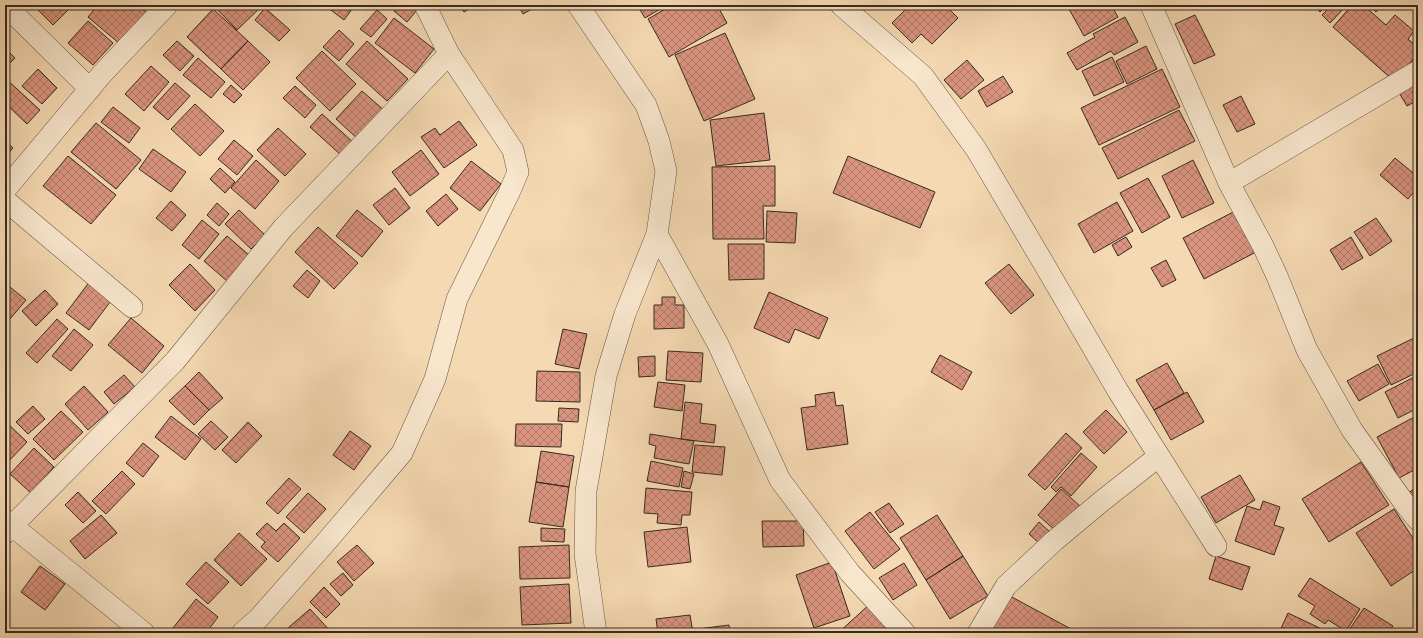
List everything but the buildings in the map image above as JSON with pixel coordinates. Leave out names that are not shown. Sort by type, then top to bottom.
[{"type":"street","points":[[5,5],[90,89]]},
{"type":"street","points":[[5,190],[102,74],[167,5]]},
{"type":"street","points":[[242,633],[258,619],[402,453],[435,379],[457,299],[518,172],[513,150],[449,54],[425,5]]},
{"type":"street","points":[[578,5],[646,105],[659,141],[666,171],[657,234],[625,314],[606,376],[586,491],[585,554],[596,633]]},
{"type":"street","points":[[841,5],[923,76],[976,149],[1118,391],[1216,546]]},
{"type":"street","points":[[1151,5],[1229,183],[1263,246],[1307,350],[1352,430],[1418,520]]},
{"type":"street","points":[[144,633],[7,526],[175,361],[283,228],[449,54]]},
{"type":"street","points":[[1229,183],[1418,72]]},
{"type":"street","points":[[5,200],[132,307]]},
{"type":"street","points":[[657,234],[718,344],[780,480],[850,573],[905,633]]},
{"type":"street","points":[[978,633],[1006,586],[1054,541],[1159,456]]}]
